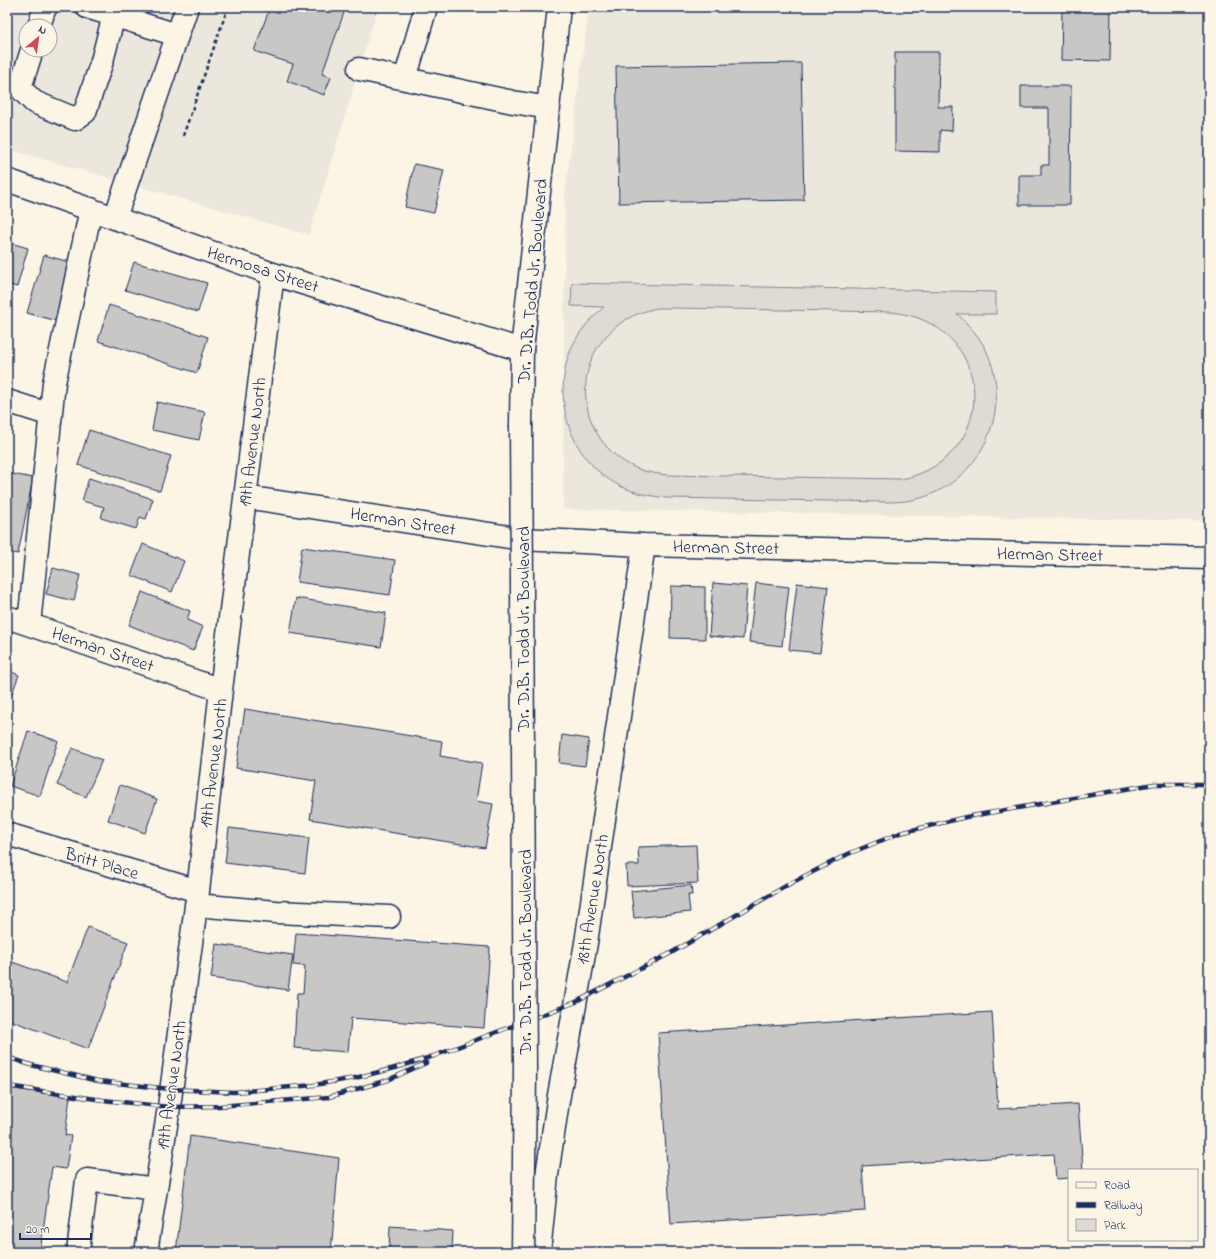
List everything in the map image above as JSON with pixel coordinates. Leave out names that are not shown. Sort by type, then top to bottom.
[{"type":"street","points":[[42,18],[46,7]]},
{"type":"street","points":[[87,7],[177,35]]},
{"type":"street","points":[[115,218],[187,7]]},
{"type":"street","points":[[405,79],[426,7]]},
{"type":"street","name":"Dr. D.B. Todd Jr. Boulevard","points":[[523,1252],[525,1062],[521,425],[522,350],[559,7]]},
{"type":"street","points":[[29,58],[20,88],[34,102],[75,119],[85,112],[102,61],[114,15]]},
{"type":"street","points":[[359,69],[513,102],[549,108]]},
{"type":"street","name":"Hermosa Street","points":[[7,180],[273,274],[522,350]]},
{"type":"street","points":[[28,624],[54,383],[91,209]]},
{"type":"street","name":"19th Avenue North","points":[[146,1252],[169,1107],[197,898],[221,690],[273,274]]},
{"type":"street","points":[[7,400],[51,416]]},
{"type":"street","name":"Herman Street","points":[[245,498],[522,540],[644,545],[1209,558]]},
{"type":"street","name":"18th Avenue North","points":[[539,1252],[547,1175],[558,1101],[586,943],[644,545]]},
{"type":"street","name":"Herman Street","points":[[7,617],[221,690]]},
{"type":"street","name":"Britt Place","points":[[7,834],[197,898],[276,912],[389,917]]},
{"type":"street","points":[[78,1252],[87,1180],[156,1189]]},
{"type":"path","points":[[182,136],[228,7]]},
{"type":"shaded area","points":[[7,7],[378,7],[309,235],[7,149]]},
{"type":"shaded area","points":[[589,7],[1209,7],[1209,521],[563,509],[565,194]]},
{"type":"green space","points":[[572,283],[996,292],[996,314],[957,314],[973,330],[980,340],[986,350],[994,372],[996,394],[994,417],[987,438],[976,458],[961,475],[943,489],[917,499],[888,502],[667,498],[631,491],[620,486],[602,474],[587,460],[576,442],[568,423],[564,402],[563,382],[567,361],[575,341],[581,332],[604,307],[571,306]],"holes":[[[657,308],[891,312],[926,321],[951,339],[967,363],[974,391],[971,419],[958,445],[935,466],[902,479],[668,475],[641,470],[620,459],[603,443],[592,424],[586,402],[586,381],[592,359],[603,340],[625,320],[647,310]]]},
{"type":"building","points":[[270,7],[346,7],[322,74],[331,77],[324,95],[287,81],[293,64],[254,51]]},
{"type":"building","points":[[1062,7],[1111,7],[1110,61],[1061,60]]},
{"type":"building","points":[[895,52],[939,52],[938,107],[953,107],[952,131],[940,130],[940,152],[895,151]]},
{"type":"building","points":[[801,63],[804,200],[619,203],[616,66]]},
{"type":"building","points":[[1021,86],[1071,86],[1070,205],[1019,205],[1019,175],[1041,175],[1041,165],[1049,165],[1049,108],[1021,108]]},
{"type":"building","points":[[414,164],[444,170],[434,213],[405,207]]},
{"type":"building","points":[[7,242],[28,248],[17,287],[7,284]]},
{"type":"building","points":[[44,255],[73,263],[57,321],[27,313]]},
{"type":"building","points":[[134,262],[207,283],[198,312],[125,290]]},
{"type":"building","points":[[109,305],[208,337],[197,373],[98,341]]},
{"type":"building","points":[[157,402],[205,412],[199,440],[152,430]]},
{"type":"building","points":[[89,430],[171,456],[160,491],[78,465]]},
{"type":"building","points":[[7,473],[33,478],[18,554],[7,552]]},
{"type":"building","points":[[89,478],[153,499],[146,519],[140,517],[136,529],[101,518],[104,507],[82,501]]},
{"type":"building","points":[[143,544],[184,561],[172,592],[131,575]]},
{"type":"building","points":[[302,547],[395,560],[390,595],[297,582]]},
{"type":"building","points":[[53,568],[80,575],[74,601],[46,594]]},
{"type":"building","points":[[713,583],[747,586],[743,639],[709,636]]},
{"type":"building","points":[[756,583],[789,587],[782,646],[749,642]]},
{"type":"building","points":[[797,583],[828,587],[820,653],[789,650]]},
{"type":"building","points":[[671,586],[705,587],[705,639],[670,638]]},
{"type":"building","points":[[142,592],[190,611],[187,620],[203,627],[193,651],[129,625]]},
{"type":"building","points":[[296,598],[386,613],[381,647],[290,633]]},
{"type":"building","points":[[7,670],[19,675],[8,704],[7,703]]},
{"type":"building","points":[[245,709],[442,741],[440,756],[482,763],[476,801],[493,804],[485,848],[310,819],[316,781],[236,768]]},
{"type":"building","points":[[28,731],[58,741],[40,796],[10,786]]},
{"type":"building","points":[[562,735],[589,739],[585,766],[559,763]]},
{"type":"building","points":[[72,748],[102,760],[86,797],[57,785]]},
{"type":"building","points":[[120,785],[157,799],[145,833],[108,820]]},
{"type":"building","points":[[229,828],[309,838],[305,873],[225,863]]},
{"type":"building","points":[[696,845],[698,883],[627,886],[626,865],[639,865],[638,847]]},
{"type":"building","points":[[691,885],[692,895],[688,895],[690,912],[634,918],[631,891]]},
{"type":"building","points":[[88,927],[128,942],[88,1049],[7,1019],[7,960],[67,982]]},
{"type":"building","points":[[296,933],[490,947],[484,1028],[351,1018],[348,1052],[294,1048],[297,993],[303,993],[305,966],[293,965]]},
{"type":"building","points":[[216,944],[293,955],[288,990],[211,978]]},
{"type":"building","points":[[992,1012],[998,1109],[1078,1104],[1083,1169],[1068,1169],[1068,1178],[1056,1179],[1054,1154],[862,1166],[865,1211],[671,1224],[658,1033]]},
{"type":"building","points":[[7,1088],[70,1097],[65,1135],[71,1136],[66,1169],[52,1167],[40,1252],[7,1252]]},
{"type":"building","points":[[190,1136],[339,1158],[331,1252],[176,1252]]},
{"type":"building","points":[[390,1226],[453,1231],[452,1252],[389,1252]]},
{"type":"railway","points":[[7,1057],[31,1065],[98,1081],[170,1089],[234,1092],[314,1085],[355,1078],[434,1056],[576,1002],[671,953],[791,883],[848,854],[900,833],[966,817],[1154,784],[1209,784]]},
{"type":"railway","points":[[7,1086],[103,1100],[169,1107],[220,1106],[329,1097],[388,1080],[426,1063]]}]
